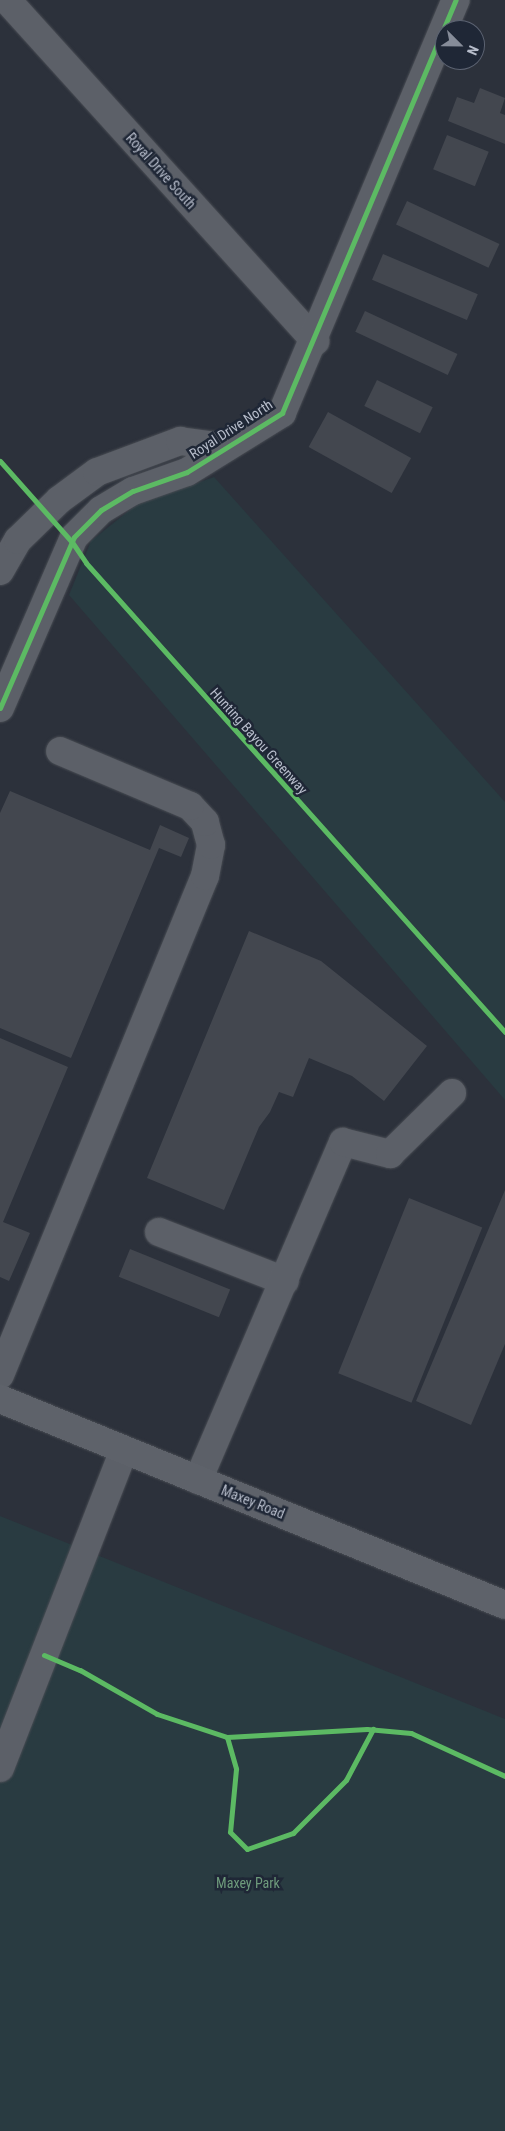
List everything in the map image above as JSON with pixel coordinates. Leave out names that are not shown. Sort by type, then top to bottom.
[{"type":"main road","name":"Maxey Road","points":[[0,1399],[505,1605]]},
{"type":"street","name":"Royal Drive South","points":[[7,0],[315,341]]},
{"type":"street","name":"Royal Drive North","points":[[0,708],[74,537],[101,510],[133,491],[187,472],[223,447],[282,413],[315,341],[456,0]]},
{"type":"street","name":"Royal Drive North","points":[[0,571],[18,540],[59,500],[97,472],[180,441],[223,447]]},
{"type":"street","points":[[0,1375],[205,876],[211,845],[204,822],[190,806],[60,751]]},
{"type":"street","points":[[198,1480],[286,1280],[343,1142],[390,1154],[452,1093]]},
{"type":"street","points":[[159,1232],[286,1280]]},
{"type":"street","points":[[0,1768],[124,1450]]},
{"type":"green space","points":[[214,477],[505,802],[505,1100],[69,595],[91,541],[136,505]]},
{"type":"green space","name":"Maxey Park","points":[[0,1516],[505,1719],[505,2131],[0,2131]]},
{"type":"building","points":[[480,88],[505,98],[500,113],[505,115],[505,144],[448,121],[457,97],[474,103]]},
{"type":"building","points":[[447,135],[489,152],[475,186],[433,169]]},
{"type":"building","points":[[407,201],[499,244],[488,268],[396,225]]},
{"type":"building","points":[[383,254],[478,294],[467,320],[372,280]]},
{"type":"building","points":[[365,311],[457,354],[448,375],[355,332]]},
{"type":"building","points":[[377,380],[433,407],[420,433],[364,406]]},
{"type":"building","points":[[328,412],[411,458],[392,493],[309,447]]},
{"type":"building","points":[[10,791],[150,850],[160,825],[189,838],[181,857],[159,848],[71,1058],[0,1028],[0,813]]},
{"type":"building","points":[[249,931],[321,961],[427,1046],[384,1101],[352,1076],[309,1058],[293,1097],[279,1092],[270,1112],[259,1127],[224,1210],[147,1178]]},
{"type":"building","points":[[0,1038],[68,1067],[3,1222],[30,1233],[9,1281],[0,1277]]},
{"type":"building","points":[[505,1190],[505,1344],[471,1425],[416,1401]]},
{"type":"building","points":[[409,1198],[482,1228],[411,1403],[338,1373]]},
{"type":"building","points":[[130,1249],[230,1289],[219,1317],[119,1277]]},
{"type":"cycle path","points":[[0,708],[74,537],[101,510],[133,491],[187,472],[282,413],[456,0]]},
{"type":"cycle path","name":"Hunting Bayou Greenway","points":[[0,461],[72,542],[86,563],[505,1032]]},
{"type":"cycle path","points":[[44,1655],[80,1670],[157,1714],[227,1737],[367,1729],[411,1733],[505,1776]]},
{"type":"cycle path","points":[[227,1737],[236,1769],[230,1832],[247,1849],[293,1833],[346,1780],[373,1729]]}]
